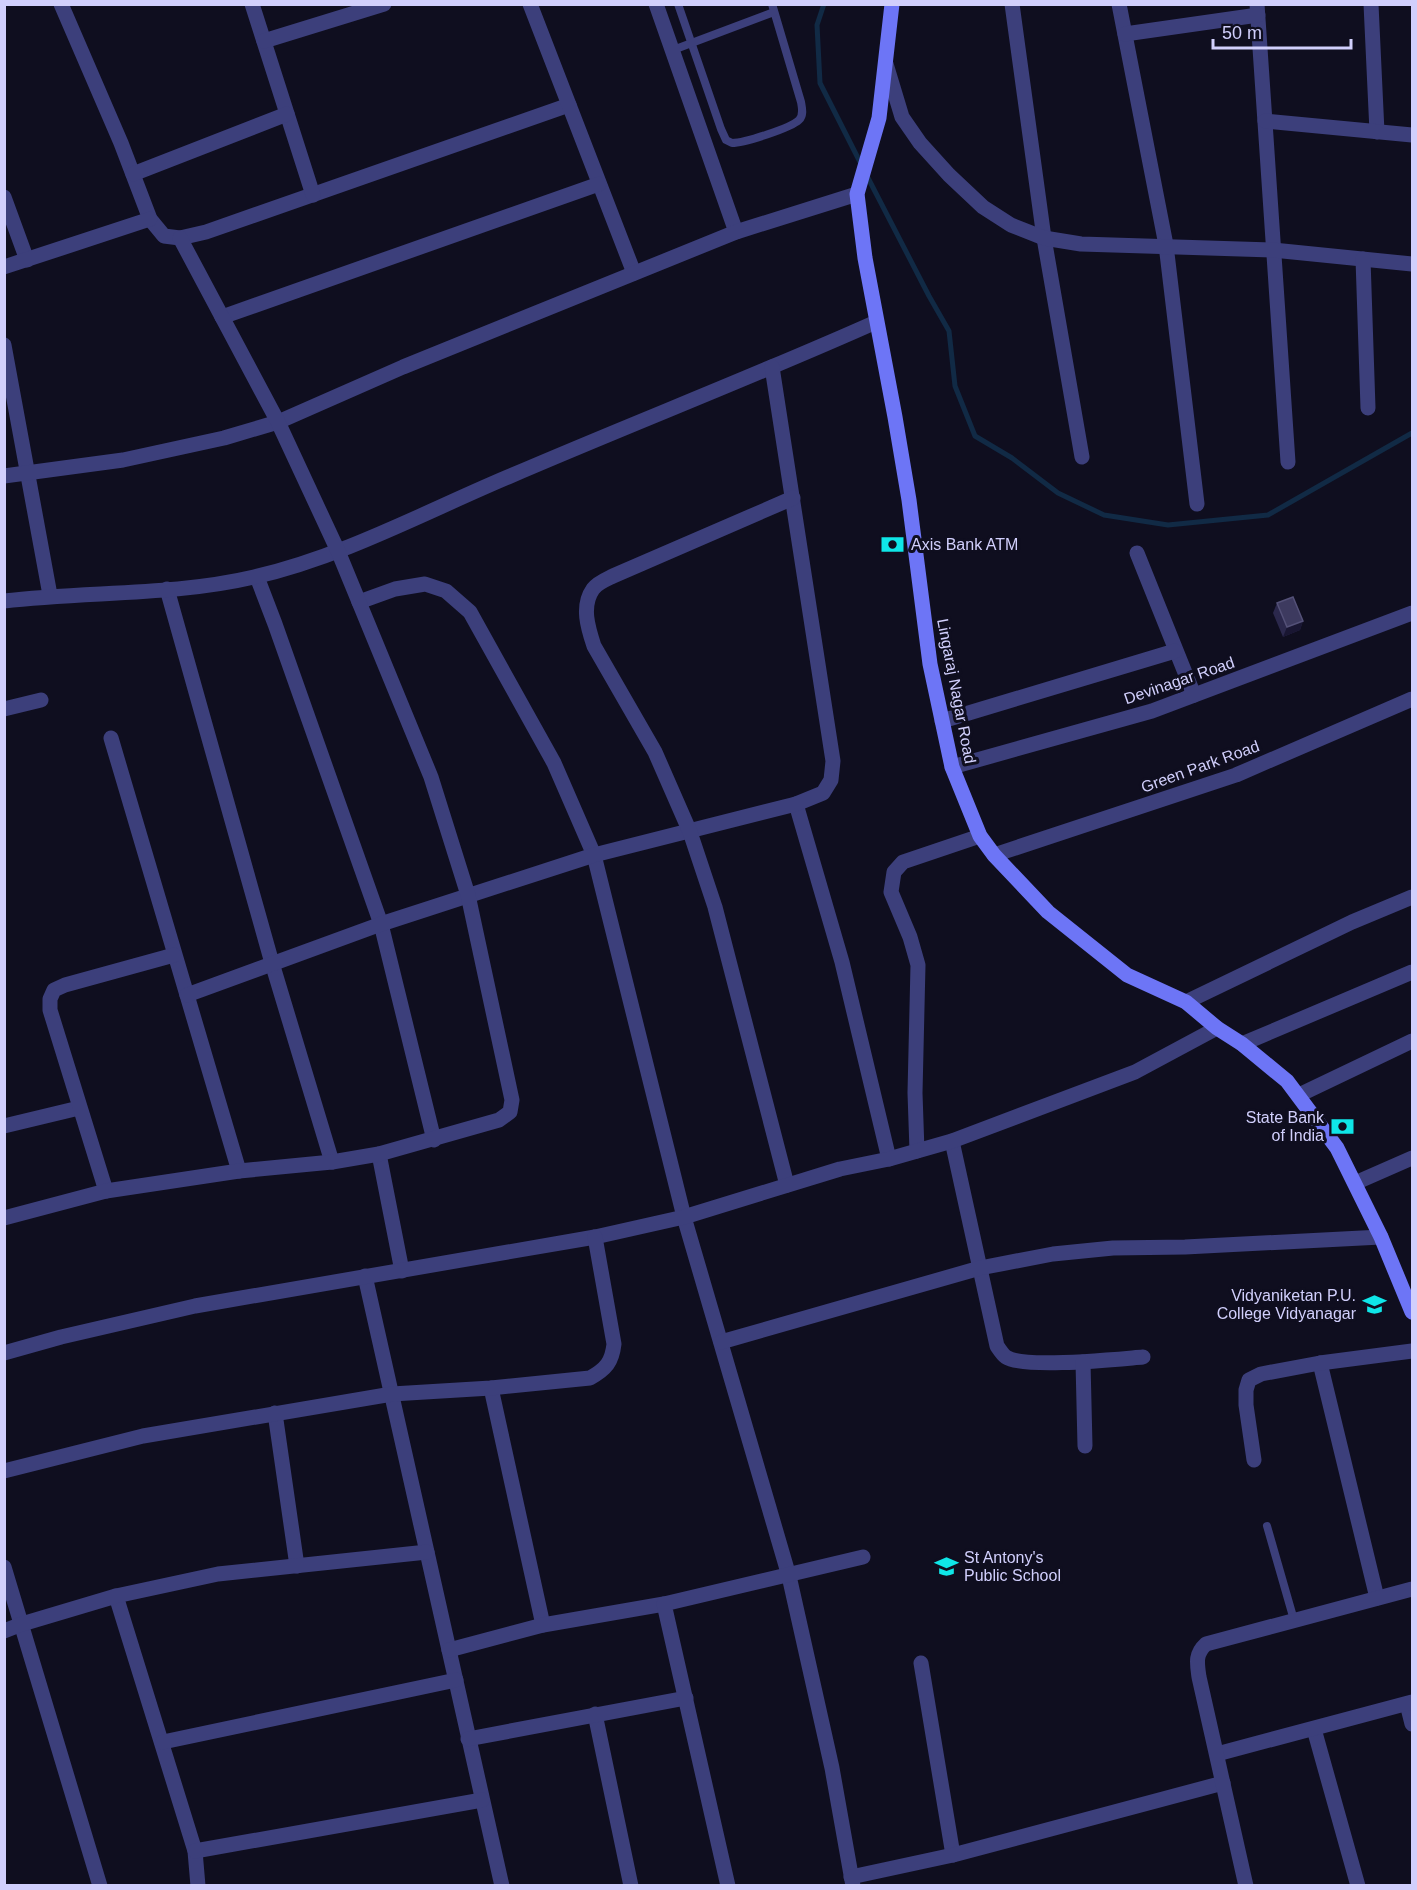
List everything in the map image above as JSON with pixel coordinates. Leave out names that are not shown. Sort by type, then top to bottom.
[{"type":"street","points":[[252,4],[313,195]]},
{"type":"street","points":[[264,42],[384,4]]},
{"type":"street","points":[[530,4],[634,273]]},
{"type":"street","points":[[656,4],[736,232]]},
{"type":"street","name":"Lingaraj Nagar Road","points":[[892,4],[879,118],[857,194],[862,242],[899,438],[930,663],[952,767],[980,836],[994,855],[1048,912],[1127,975],[1186,1002],[1287,1081],[1299,1095],[1336,1148],[1355,1183],[1408,1287],[1413,1312]]},
{"type":"street","points":[[1012,4],[1044,238],[1082,457]]},
{"type":"street","points":[[1119,4],[1166,246],[1197,504]]},
{"type":"street","points":[[1371,4],[1377,132]]},
{"type":"street","points":[[66,6],[150,219],[164,236],[180,238],[206,232],[569,105]]},
{"type":"street","points":[[1125,34],[1257,10],[1288,462]]},
{"type":"street","points":[[886,64],[902,117],[920,143],[949,175],[983,207],[1011,225],[1044,238],[1080,244],[1273,250],[1413,264]]},
{"type":"street","points":[[133,174],[287,114]]},
{"type":"street","points":[[1265,121],[1413,135]]},
{"type":"street","points":[[222,317],[599,184]]},
{"type":"street","points":[[4,476],[123,460],[224,438],[278,422],[404,367],[736,232],[857,194]]},
{"type":"street","points":[[4,197],[27,260]]},
{"type":"street","points":[[4,267],[150,219]]},
{"type":"street","points":[[4,1218],[106,1191],[239,1171],[332,1162],[379,1154],[499,1120],[510,1112],[512,1101],[468,895],[431,777],[338,551],[278,422],[180,238]]},
{"type":"street","points":[[1364,259],[1368,408]]},
{"type":"street","points":[[4,601],[214,586],[256,577],[338,551],[555,456],[772,367],[876,321]]},
{"type":"street","points":[[4,345],[50,596]]},
{"type":"street","points":[[187,995],[381,924],[468,895],[594,855],[796,804],[823,793],[831,780],[833,761],[772,367]]},
{"type":"street","points":[[788,1185],[716,907],[690,832],[655,752],[594,645],[588,628],[586,606],[593,588],[613,576],[793,498]]},
{"type":"street","points":[[1137,553],[1194,695]]},
{"type":"street","points":[[256,577],[275,624],[381,924],[434,1140]]},
{"type":"street","points":[[359,602],[396,589],[425,584],[446,591],[470,612],[554,763],[594,855],[684,1217],[789,1576],[832,1768],[852,1881],[1223,1783]]},
{"type":"street","points":[[167,589],[272,963],[332,1162]]},
{"type":"street","name":"Devinagar Road","points":[[952,767],[1152,711],[1413,613]]},
{"type":"street","points":[[942,721],[1175,651]]},
{"type":"street","name":"Green Park Road","points":[[994,855],[1236,775],[1413,699]]},
{"type":"street","points":[[4,709],[40,700]]},
{"type":"street","points":[[111,738],[239,1171]]},
{"type":"street","points":[[796,804],[842,962],[889,1158]]},
{"type":"street","points":[[917,1151],[915,1093],[918,965],[910,937],[891,892],[894,872],[903,862],[980,836]]},
{"type":"street","points":[[1186,1002],[1352,922],[1413,897]]},
{"type":"street","points":[[106,1191],[50,1010],[50,999],[54,990],[65,985],[174,955]]},
{"type":"street","points":[[1242,1044],[1413,972]]},
{"type":"street","points":[[4,1353],[61,1336],[195,1306],[595,1237],[684,1217],[840,1169],[952,1141],[1135,1072],[1217,1028]]},
{"type":"street","points":[[1299,1095],[1413,1041]]},
{"type":"street","points":[[4,1126],[79,1108]]},
{"type":"street","points":[[952,1141],[997,1346],[1007,1357],[1022,1361],[1083,1362],[1143,1357]]},
{"type":"street","points":[[379,1154],[402,1271]]},
{"type":"street","points":[[1355,1183],[1413,1158]]},
{"type":"street","points":[[4,1471],[143,1436],[392,1394],[492,1388],[590,1378],[604,1371],[612,1359],[614,1344],[595,1237]]},
{"type":"street","points":[[721,1342],[980,1268],[1053,1254],[1113,1248],[1185,1247],[1381,1237]]},
{"type":"street","points":[[365,1276],[502,1886]]},
{"type":"street","points":[[1254,1460],[1246,1405],[1249,1380],[1261,1374],[1320,1363],[1413,1351]]},
{"type":"street","points":[[1083,1362],[1085,1446]]},
{"type":"street","points":[[1320,1363],[1377,1598]]},
{"type":"street","points":[[492,1388],[543,1625]]},
{"type":"street","points":[[275,1413],[297,1566]]},
{"type":"street","points":[[4,1631],[116,1596],[218,1574],[427,1552]]},
{"type":"street","points":[[449,1650],[543,1625],[664,1604],[863,1557]]},
{"type":"street","points":[[4,1567],[100,1886]]},
{"type":"street","points":[[1246,1886],[1199,1677],[1197,1661],[1200,1650],[1206,1644],[1413,1589]]},
{"type":"street","points":[[116,1596],[195,1851],[198,1886]]},
{"type":"street","points":[[664,1604],[728,1886]]},
{"type":"street","points":[[921,1663],[953,1855]]},
{"type":"street","points":[[163,1742],[456,1680]]},
{"type":"street","points":[[468,1739],[686,1698]]},
{"type":"street","points":[[1217,1754],[1410,1703],[1413,1724]]},
{"type":"street","points":[[595,1714],[631,1886]]},
{"type":"street","points":[[1314,1729],[1358,1886]]},
{"type":"street","points":[[195,1851],[482,1800]]},
{"type":"lane","points":[[673,50],[691,43],[773,8],[801,102],[802,114],[799,120],[753,140],[732,144],[726,140],[691,43],[678,4]]},
{"type":"lane","points":[[1267,1526],[1294,1620]]},
{"type":"building","points":[[1293,597],[1303,621],[1287,627],[1277,603]]},
{"type":"waterway","points":[[824,4],[817,25],[820,83],[862,166]]},
{"type":"waterway","points":[[866,174],[949,331],[955,386],[975,436],[1012,458],[1058,493],[1104,515],[1168,525],[1268,515],[1412,433]]},
{"type":"place","name":"Axis Bank ATM","points":[[893,544]]},
{"type":"place","name":"State Bank of India","points":[[1342,1126]]},
{"type":"place","name":"Vidyaniketan P.U. College Vidyanagar","points":[[1374,1304]]},
{"type":"place","name":"St Antony's Public School","points":[[946,1566]]}]
